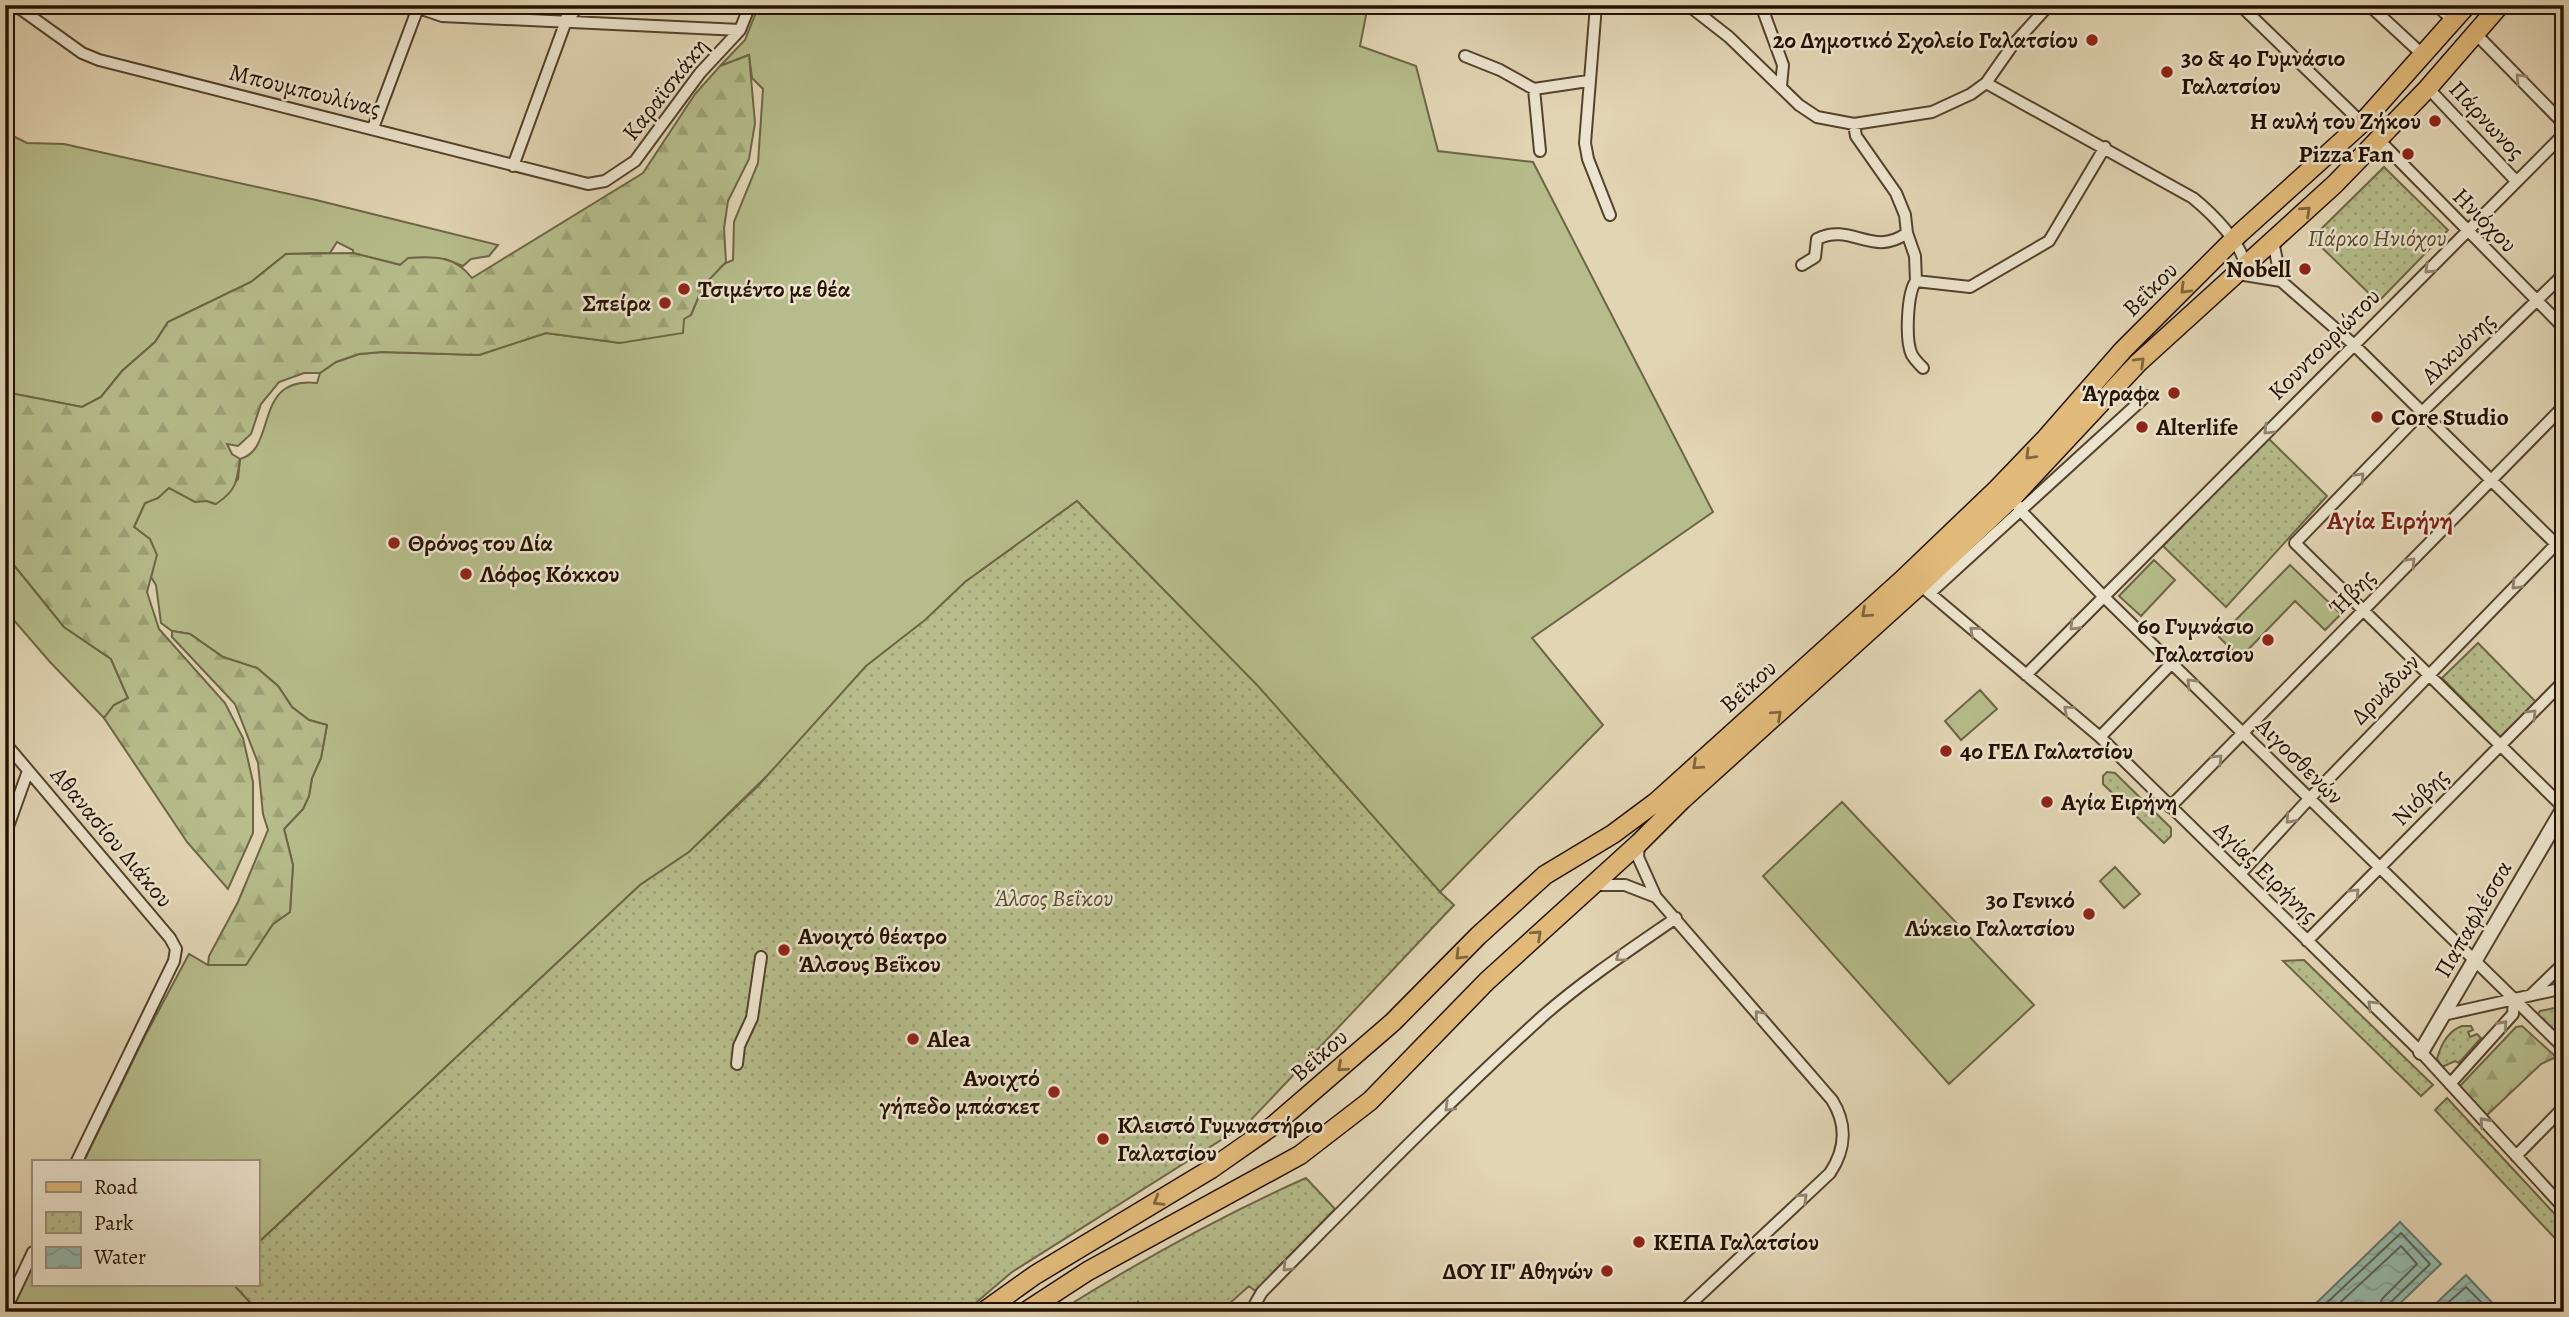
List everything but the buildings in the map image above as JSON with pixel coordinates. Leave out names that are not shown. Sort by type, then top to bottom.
[{"type":"main road","name":"Βεΐκου","points":[[984,1312],[1035,1275],[1211,1169],[1273,1125],[1393,1022],[1478,936],[1545,875],[1613,834],[1657,802],[1902,580],[1997,489],[2123,350],[2232,240],[2362,123],[2468,5]]},
{"type":"main road","name":"Βεΐκου","points":[[1025,1312],[1088,1271],[1267,1175],[1348,1120],[1389,1083],[1487,981],[1639,843],[1682,800],[1925,589],[2017,504],[2138,363],[2335,184],[2428,88],[2500,5]]},
{"type":"street","name":"Μπουμπουλίνας","points":[[15,5],[82,53],[99,60],[513,166],[597,184]]},
{"type":"street","points":[[513,166],[566,21],[569,5]]},
{"type":"street","points":[[566,21],[580,5]]},
{"type":"street","name":"Καραϊσκάκη","points":[[597,184],[635,160],[700,73],[740,30],[750,5]]},
{"type":"street","points":[[1596,5],[1585,143],[1588,159],[1610,215]]},
{"type":"street","points":[[1688,5],[1729,37],[1799,105],[1817,117],[1854,124],[1933,112],[1971,94],[1986,83],[2012,46],[2049,5]]},
{"type":"street","points":[[1761,5],[1783,65],[1780,86]]},
{"type":"street","points":[[2240,5],[2362,123]]},
{"type":"street","points":[[2369,5],[2424,56]]},
{"type":"street","points":[[2436,5],[2454,21]]},
{"type":"street","points":[[373,128],[416,7],[442,16],[740,30]]},
{"type":"street","points":[[2475,33],[2564,124]]},
{"type":"street","points":[[1465,56],[1500,70],[1534,89],[1588,81]]},
{"type":"street","points":[[1986,83],[2193,198],[2212,214],[2244,258],[2241,271],[2281,281],[2353,344],[2421,414],[2561,544]]},
{"type":"street","name":"Πάρνωνος","points":[[2428,88],[2516,181]]},
{"type":"street","points":[[1534,89],[1540,151]]},
{"type":"street","points":[[1854,124],[1856,136],[1896,193],[1905,215],[1907,233],[1915,256],[1916,281],[1909,303],[1910,349],[1923,368]]},
{"type":"street","name":"Κουντουριώτου","points":[[2026,675],[2564,134]]},
{"type":"street","name":"Ηνιόχου","points":[[2378,139],[2564,328]]},
{"type":"street","points":[[1916,281],[1970,287],[2049,241],[2105,147]]},
{"type":"street","points":[[1802,265],[1815,257],[1817,239],[1826,234],[1836,232],[1883,244],[1896,241],[1907,233]]},
{"type":"street","points":[[2273,241],[2281,281]]},
{"type":"street","name":"Αλκυόνης","points":[[2363,611],[2295,543],[2421,414],[2564,274]]},
{"type":"street","points":[[2017,504],[2146,396]]},
{"type":"street","name":"Ήβης","points":[[2170,807],[2564,406]]},
{"type":"street","name":"Αιγοσθενών","points":[[2017,504],[2171,664],[2564,1048]]},
{"type":"street","name":"Δρυάδων","points":[[2240,874],[2428,674],[2561,544]]},
{"type":"street","name":"Αγίας Ειρήνης","points":[[1925,589],[2100,737],[2421,1052],[2564,1208]]},
{"type":"street","points":[[2363,611],[2564,808]]},
{"type":"street","points":[[2100,737],[2171,664]]},
{"type":"street","name":"Νιόβης","points":[[2307,941],[2564,681]]},
{"type":"street","name":"Αθανασίου Διάκου","points":[[5,743],[170,938],[176,949],[174,961],[77,1160]]},
{"type":"street","points":[[5,835],[28,771]]},
{"type":"street","name":"Παπαφλέσσα","points":[[2421,1052],[2564,808]]},
{"type":"street","points":[[1639,843],[1638,857],[1656,897],[1832,1100],[1841,1117],[1843,1135],[1837,1160],[1824,1178],[1682,1312]]},
{"type":"street","points":[[1591,885],[1625,885],[1656,897]]},
{"type":"street","points":[[1255,1312],[1255,1304],[1262,1292],[1367,1186],[1544,1016],[1626,952],[1676,918]]},
{"type":"street","points":[[737,1064],[739,1046],[752,1018],[761,957]]},
{"type":"street","points":[[2531,995],[2564,963]]},
{"type":"street","points":[[2443,1015],[2564,988]]},
{"type":"street","points":[[2450,1084],[2513,1014],[2514,999]]},
{"type":"street","points":[[2516,1156],[2564,1107]]},
{"type":"street","points":[[5,1311],[32,1254]]},
{"type":"green space","points":[[759,5],[1368,5],[1360,46],[1416,66],[1438,151],[1533,162],[1713,512],[1532,638],[1603,725],[1440,892],[1077,501],[965,582],[689,852],[640,885],[259,1242],[259,1160],[84,1160],[145,1036],[189,954],[208,965],[245,965],[273,924],[290,912],[293,865],[284,829],[303,809],[309,796],[312,778],[321,758],[327,725],[309,720],[292,707],[278,686],[257,668],[223,657],[190,634],[172,631],[161,623],[156,585],[151,577],[153,548],[147,538],[134,527],[145,503],[158,498],[169,487],[195,501],[215,504],[238,479],[240,459],[252,453],[259,442],[274,401],[283,391],[297,384],[317,383],[320,373],[336,362],[359,354],[382,352],[479,355],[546,333],[620,343],[691,315],[712,275],[733,260],[734,222],[758,163],[763,89],[752,78],[749,55],[720,66],[745,40]]},
{"type":"green space","points":[[749,55],[755,123],[749,159],[728,201],[724,228],[726,262],[703,286],[691,315],[684,319],[683,333],[620,343],[546,333],[479,355],[382,352],[359,354],[336,362],[320,373],[304,373],[279,382],[261,404],[251,434],[238,446],[227,444],[232,454],[240,459],[238,474],[232,490],[216,504],[207,501],[195,502],[169,488],[158,498],[145,503],[134,527],[150,539],[157,555],[147,592],[159,629],[225,703],[243,738],[253,782],[253,833],[228,889],[187,842],[104,718],[114,705],[128,698],[111,659],[64,627],[5,554],[5,397],[10,393],[82,407],[101,397],[122,371],[155,342],[168,322],[251,282],[286,254],[353,253],[400,265],[408,258],[444,259],[459,265],[472,278],[643,173],[695,94],[720,66]]},
{"type":"green space","points":[[5,132],[27,143],[64,144],[316,200],[498,245],[489,256],[471,259],[463,266],[445,259],[401,265],[353,253],[353,250],[337,242],[330,253],[286,254],[251,282],[168,322],[155,342],[122,371],[101,397],[82,407],[10,393],[5,397]]},
{"type":"green space","name":"Πάρκο Ηνιόχου","points":[[2384,167],[2448,230],[2378,302],[2312,238]]},
{"type":"green space","points":[[2267,437],[2327,496],[2226,607],[2163,546]]},
{"type":"green space","name":"Άλσος Βεΐκου","points":[[1077,501],[1258,686],[1454,905],[1248,1123],[1012,1272],[965,1312],[259,1312],[235,1286],[259,1286],[259,1242],[640,885],[689,852],[758,786],[866,666],[925,620],[965,582]]},
{"type":"green space","points":[[5,554],[64,627],[111,659],[128,698],[114,705],[104,718],[5,610]]},
{"type":"green space","points":[[2154,560],[2175,580],[2141,616],[2119,596]]},
{"type":"green space","points":[[2290,565],[2341,614],[2325,630],[2295,601],[2240,658],[2219,637]]},
{"type":"green space","points":[[172,631],[190,634],[223,657],[257,668],[278,686],[292,707],[309,720],[327,725],[321,758],[312,778],[309,796],[303,809],[284,829],[293,865],[290,912],[273,924],[246,965],[208,965],[209,956],[238,902],[268,830],[263,814],[258,763],[235,704],[172,637]]},
{"type":"green space","points":[[2478,643],[2536,702],[2500,737],[2442,678]]},
{"type":"green space","points":[[1980,690],[1997,709],[1961,740],[1945,721]]},
{"type":"green space","points":[[2107,772],[2115,773],[2171,828],[2171,836],[2164,843],[2103,784],[2103,776]]},
{"type":"green space","points":[[1842,802],[2034,1005],[1949,1084],[1763,876]]},
{"type":"green space","points":[[2115,867],[2140,894],[2124,908],[2100,881]]},
{"type":"green space","points":[[2304,960],[2433,1085],[2421,1096],[2283,961]]},
{"type":"green space","points":[[2564,1006],[2564,1043],[2537,1015],[2540,1011]]},
{"type":"green space","points":[[2462,1026],[2471,1026],[2473,1030],[2468,1032],[2470,1037],[2477,1034],[2481,1038],[2459,1063],[2455,1061],[2442,1067],[2437,1059],[2443,1043],[2453,1031]]},
{"type":"green space","points":[[2522,1026],[2556,1057],[2541,1064],[2486,1116],[2459,1090],[2460,1086],[2516,1027]]},
{"type":"green space","points":[[2447,1098],[2564,1224],[2564,1248],[2435,1110]]},
{"type":"green space","points":[[1306,1178],[1335,1209],[1255,1291],[1249,1286],[1220,1312],[1140,1312],[1138,1302],[1123,1312],[1058,1312],[1180,1240]]},
{"type":"green space","points":[[32,1267],[32,1286],[235,1286],[259,1312],[11,1312]]},
{"type":"water","points":[[2400,1222],[2441,1264],[2391,1312],[2307,1312]]},
{"type":"water","points":[[2466,1275],[2499,1310],[2427,1312]]},
{"type":"place","name":"2ο Δημοτικό Σχολείο Γαλατσίου","points":[[2092,40]]},
{"type":"place","name":"3ο & 4ο Γυμνάσιο Γαλατσίου","points":[[2167,72]]},
{"type":"place","name":"Η αυλή του Ζήκου","points":[[2435,121]]},
{"type":"place","name":"Pizza Fan","points":[[2408,154]]},
{"type":"place","name":"Nobell","points":[[2305,269]]},
{"type":"place","name":"Τσιμέντο με θέα","points":[[684,289]]},
{"type":"place","name":"Σπείρα","points":[[665,303]]},
{"type":"place","name":"Άγραφα","points":[[2174,393]]},
{"type":"place","name":"Core Studio","points":[[2377,417]]},
{"type":"place","name":"Alterlife","points":[[2142,427]]},
{"type":"place","name":"Θρόνος του Δία","points":[[394,543]]},
{"type":"place","name":"Λόφος Κόκκου","points":[[466,574]]},
{"type":"place","name":"6ο Γυμνάσιο Γαλατσίου","points":[[2268,640]]},
{"type":"place","name":"4ο ΓΕΛ Γαλατσίου","points":[[1946,751]]},
{"type":"place","name":"Αγία Ειρήνη","points":[[2047,802]]},
{"type":"place","name":"3ο Γενικό Λύκειο Γαλατσίου","points":[[2089,914]]},
{"type":"place","name":"Ανοιχτό θέατρο Άλσους Βεΐκου","points":[[784,950]]},
{"type":"place","name":"Alea","points":[[913,1039]]},
{"type":"place","name":"Ανοιχτό γήπεδο μπάσκετ","points":[[1054,1092]]},
{"type":"place","name":"Κλειστό Γυμναστήριο Γαλατσίου","points":[[1103,1139]]},
{"type":"place","name":"ΚΕΠΑ Γαλατσίου","points":[[1639,1242]]},
{"type":"place","name":"ΔΟΥ ΙΓ' Αθηνών","points":[[1607,1271]]},
{"type":"district","name":"Αγία Ειρήνη","points":[[2390,520]]}]
